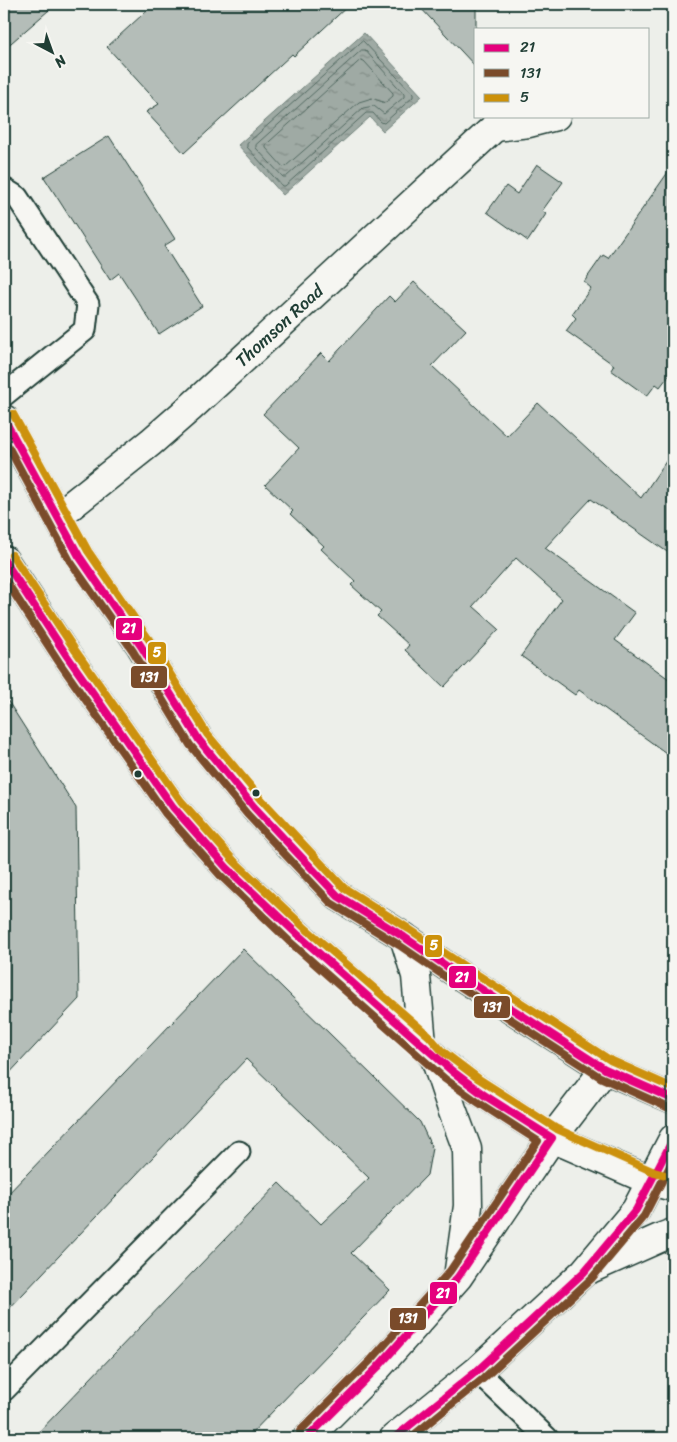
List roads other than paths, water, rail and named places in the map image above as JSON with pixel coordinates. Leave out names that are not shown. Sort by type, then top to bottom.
[{"type":"main road","name":"Thomson Road","points":[[58,516],[152,442],[497,122],[529,123],[548,118]]},
{"type":"main road","points":[[4,419],[79,556],[141,646],[199,740],[254,807],[338,896],[605,1069],[673,1098]]},
{"type":"main road","points":[[4,560],[67,656],[173,807],[227,868],[429,1051],[472,1086],[552,1138],[662,1184]]},
{"type":"main road","points":[[404,937],[416,976],[429,1051],[467,1148],[468,1206],[458,1277]]},
{"type":"main road","points":[[307,1438],[378,1368],[458,1277],[552,1138],[605,1069]]},
{"type":"main road","points":[[394,1438],[477,1371],[584,1272],[636,1210],[662,1184],[673,1139]]},
{"type":"main road","points":[[584,1272],[673,1233]]},
{"type":"lane","points":[[4,189],[17,197],[88,304],[85,330],[4,395]]},
{"type":"lane","points":[[4,1390],[239,1152]]},
{"type":"lane","points":[[477,1371],[547,1438]]},
{"type":"water","points":[[364,33],[422,96],[383,131],[370,117],[283,195],[238,145]]}]
